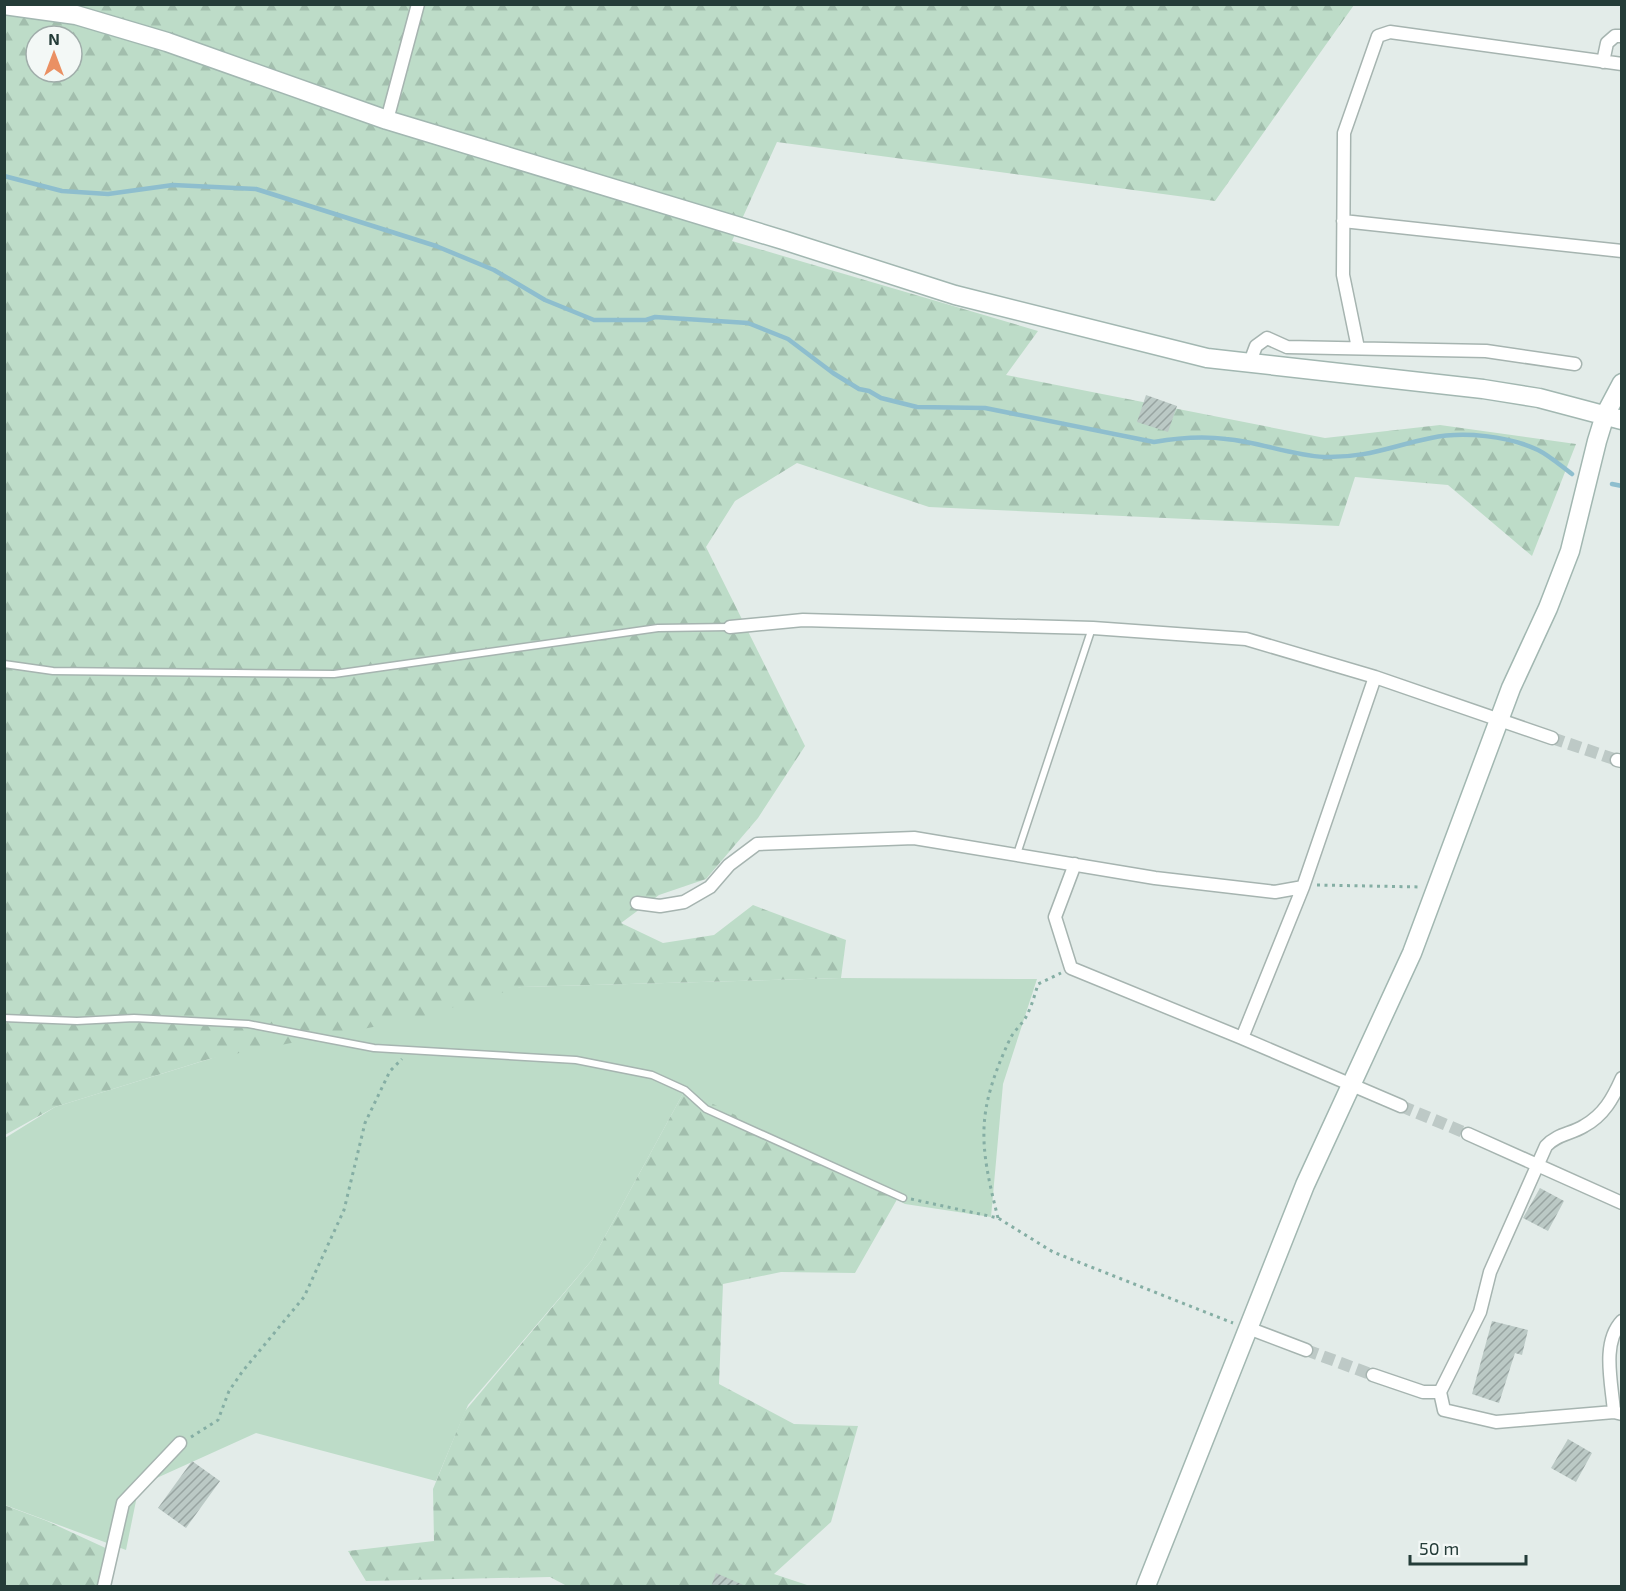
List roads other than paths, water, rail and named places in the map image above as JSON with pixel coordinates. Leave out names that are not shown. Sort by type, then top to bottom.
[{"type":"street","points":[[387,120],[418,4]]},
{"type":"street","points":[[4,5],[76,15],[167,42],[387,120],[783,240],[955,295],[1207,358],[1483,389],[1539,398],[1613,418]]},
{"type":"street","points":[[1358,348],[1343,274],[1344,133],[1378,36],[1390,32],[1622,64]]},
{"type":"street","points":[[1603,62],[1607,43],[1615,36],[1622,36]]},
{"type":"street","points":[[1343,221],[1622,251]]},
{"type":"street","points":[[1250,362],[1256,346],[1267,338],[1287,347],[1486,351],[1575,364]]},
{"type":"street","points":[[1146,1587],[1287,1229],[1349,1084],[1403,974],[1499,720],[1570,551],[1622,383]]},
{"type":"street","points":[[730,627],[803,620],[1093,628],[1246,639],[1375,677],[1552,738]]},
{"type":"street","points":[[1242,1038],[1303,887],[1375,677]]},
{"type":"street","points":[[637,903],[660,906],[684,902],[710,887],[729,865],[758,844],[914,838],[1155,878],[1275,892],[1303,887]]},
{"type":"street","points":[[1075,864],[1055,917],[1071,968],[1401,1106]]},
{"type":"street","points":[[1622,1078],[1611,1101],[1601,1113],[1585,1126],[1554,1137],[1546,1146],[1490,1272],[1480,1312],[1440,1392],[1444,1410],[1496,1422],[1618,1413],[1610,1354],[1614,1329],[1622,1321]]},
{"type":"street","points":[[1467,1134],[1622,1203]]},
{"type":"street","points":[[1248,1328],[1306,1350]]},
{"type":"street","points":[[1373,1375],[1423,1392],[1440,1392]]},
{"type":"street","points":[[104,1587],[123,1503],[180,1443]]},
{"type":"lane","points":[[4,664],[53,671],[334,674],[658,628],[730,627]]},
{"type":"lane","points":[[1017,854],[1093,628]]},
{"type":"lane","points":[[4,1018],[77,1021],[134,1018],[248,1024],[374,1048],[576,1060],[652,1076],[685,1090],[706,1109],[903,1198]]},
{"type":"waterway","points":[[4,176],[62,191],[108,194],[173,185],[256,189],[436,246],[494,270],[545,300],[594,320],[646,320],[655,317],[748,323],[788,339],[833,373],[859,389],[869,391],[881,398],[917,407],[985,408],[1154,442],[1172,439],[1217,438],[1324,457],[1367,454],[1444,436],[1486,436],[1514,441],[1538,450],[1572,474]]},
{"type":"waterway","points":[[1612,484],[1622,486]]},
{"type":"tunnel","points":[[1552,738],[1617,760]]},
{"type":"tunnel","points":[[1401,1106],[1468,1134]]},
{"type":"tunnel","points":[[1306,1350],[1373,1375]]}]
